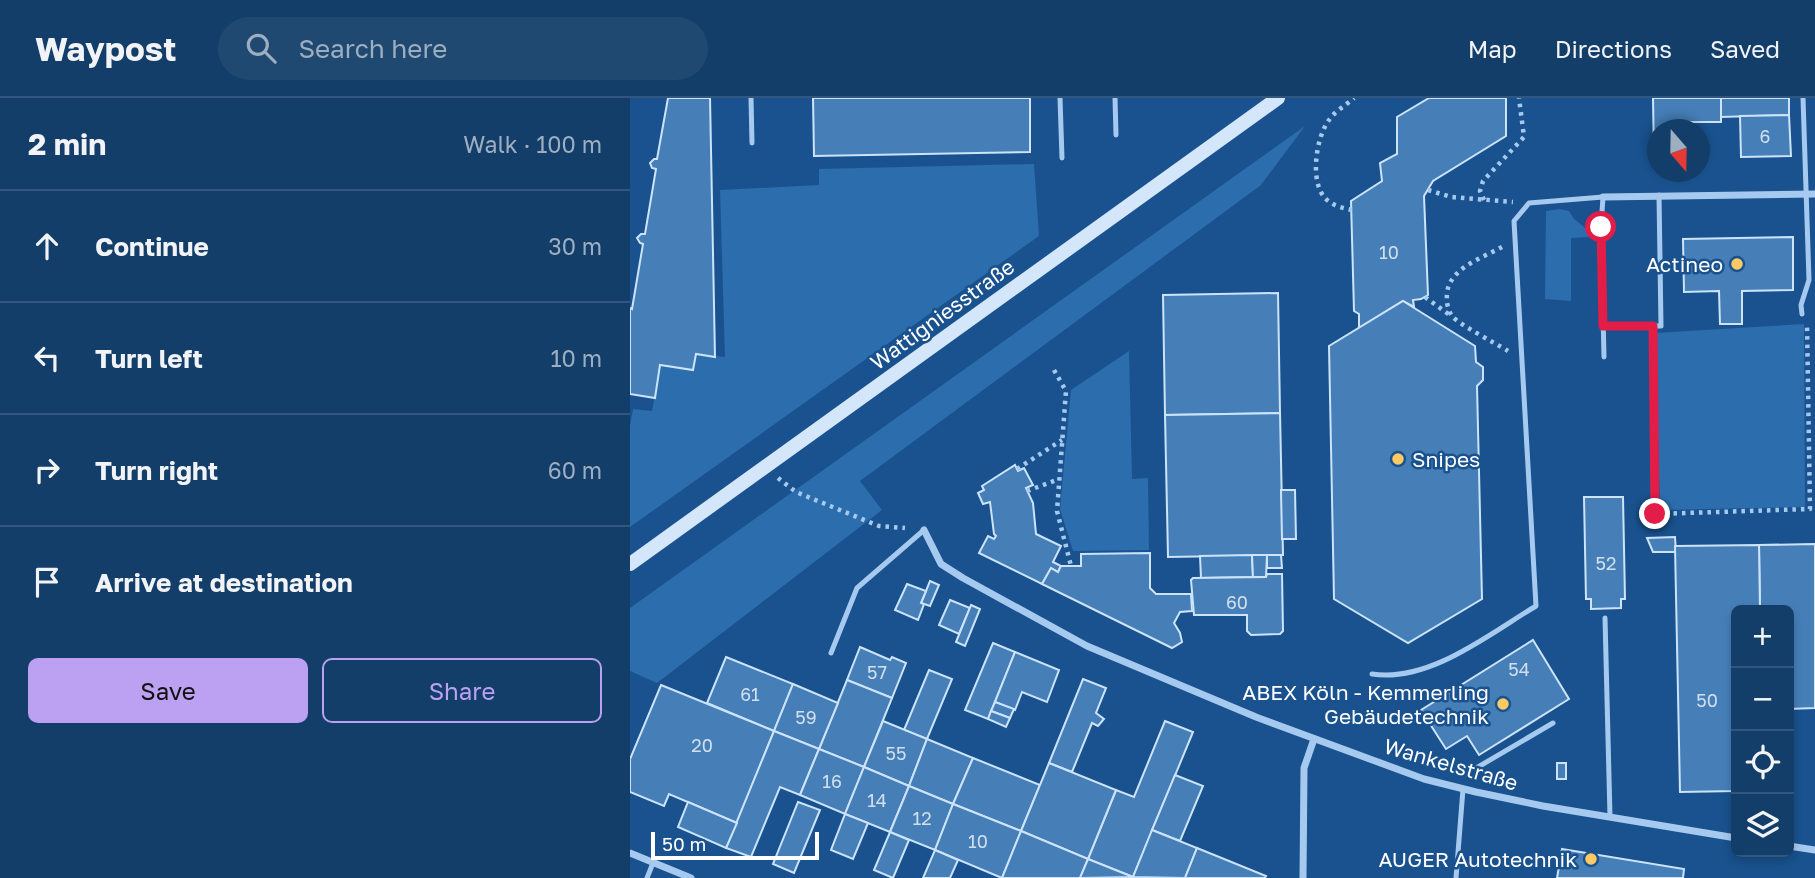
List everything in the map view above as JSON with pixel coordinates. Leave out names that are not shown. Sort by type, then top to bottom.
[{"type":"main road","name":"Wattigniesstraße","points":[[630,564],[1278,98]]},
{"type":"street","points":[[1603,198],[1815,194]]},
{"type":"street","name":"Wankelstraße","points":[[924,530],[941,564],[1087,646],[1314,739],[1424,779],[1463,789],[1731,837]]},
{"type":"street","points":[[1303,878],[1304,768],[1314,739]]},
{"type":"street","points":[[1794,847],[1815,850]]},
{"type":"street","points":[[630,853],[691,878]]},
{"type":"lane","points":[[751,98],[752,143]]},
{"type":"lane","points":[[1060,98],[1062,158]]},
{"type":"lane","points":[[1115,98],[1116,135]]},
{"type":"lane","points":[[1802,314],[1801,305],[1809,280],[1803,98]]},
{"type":"lane","points":[[1603,326],[1661,327],[1659,195]]},
{"type":"lane","points":[[1372,674],[1391,677],[1415,673],[1447,659],[1536,606],[1514,221],[1529,203],[1603,198],[1601,227],[1604,357]]},
{"type":"lane","points":[[831,653],[858,588],[924,530]]},
{"type":"lane","points":[[1605,618],[1610,817]]},
{"type":"lane","points":[[1478,767],[1553,723]]},
{"type":"lane","points":[[1456,878],[1463,789]]},
{"type":"lane","points":[[647,878],[653,863]]},
{"type":"path","points":[[1352,210],[1337,206],[1325,198],[1317,185],[1317,170],[1318,141],[1329,119],[1354,98]]},
{"type":"path","points":[[1484,200],[1480,191],[1483,181],[1524,137],[1519,98]]},
{"type":"path","points":[[1428,190],[1451,197],[1529,203]]},
{"type":"path","points":[[1452,316],[1447,305],[1446,292],[1451,280],[1459,271],[1515,239]]},
{"type":"path","points":[[1425,297],[1522,360]]},
{"type":"path","points":[[1653,326],[1655,514],[1810,509],[1807,323],[1802,314]]},
{"type":"path","points":[[1054,370],[1066,391],[1057,511],[1071,566]]},
{"type":"path","points":[[1017,468],[1062,439]]},
{"type":"path","points":[[764,467],[796,492],[879,526],[924,530]]},
{"type":"path","points":[[1027,491],[1059,480]]},
{"type":"shaded area","points":[[1305,126],[1261,185],[860,481],[882,510],[657,683],[630,671],[630,608]]},
{"type":"shaded area","points":[[1034,164],[1039,236],[630,527],[630,425],[633,409],[652,411],[660,365],[693,370],[696,354],[725,357],[720,190],[819,185],[819,169]]},
{"type":"shaded area","points":[[1546,211],[1569,211],[1574,219],[1588,230],[1589,237],[1571,238],[1571,301],[1545,299]]},
{"type":"shaded area","points":[[1804,324],[1805,507],[1660,510],[1655,333]]},
{"type":"shaded area","points":[[1129,351],[1132,479],[1148,478],[1149,550],[1073,551],[1060,509],[1071,390]]},
{"type":"building","points":[[668,98],[710,98],[715,357],[696,354],[693,370],[660,365],[655,398],[630,394],[630,308],[632,309],[643,244],[637,238],[645,234],[656,169],[652,168],[650,163],[657,159]]},
{"type":"building","points":[[813,98],[1030,98],[1030,152],[814,156]]},
{"type":"building","points":[[1429,98],[1506,98],[1506,136],[1433,181],[1424,196],[1428,295],[1413,300],[1414,307],[1403,301],[1359,328],[1359,314],[1354,311],[1351,201],[1382,181],[1380,163],[1397,154],[1397,117]]},
{"type":"building","points":[[1653,98],[1721,98],[1721,122],[1710,122],[1710,119],[1653,119]]},
{"type":"building","points":[[1721,98],[1789,98],[1789,115],[1721,117]]},
{"type":"building","points":[[1789,115],[1791,156],[1741,157],[1740,116]]},
{"type":"building","points":[[1793,237],[1793,290],[1742,291],[1742,324],[1720,324],[1719,291],[1684,292],[1683,239]]},
{"type":"building","points":[[1278,293],[1280,413],[1165,415],[1163,295]]},
{"type":"building","points":[[1403,301],[1475,346],[1476,362],[1483,367],[1483,380],[1477,386],[1482,599],[1408,643],[1334,599],[1329,346]]},
{"type":"building","points":[[1280,413],[1283,555],[1168,557],[1165,415]]},
{"type":"building","points":[[1015,465],[1018,471],[1024,468],[1033,485],[1026,488],[1033,503],[1036,534],[1061,546],[1053,562],[1061,566],[1058,572],[1051,568],[1042,584],[979,553],[988,536],[994,539],[996,536],[990,502],[983,504],[978,493],[984,490],[982,486]]},
{"type":"building","points":[[1281,490],[1295,490],[1296,539],[1282,539]]},
{"type":"building","points":[[1584,497],[1623,497],[1625,599],[1621,599],[1621,608],[1591,609],[1591,599],[1586,599]]},
{"type":"building","points":[[1675,537],[1676,552],[1653,552],[1647,538]]},
{"type":"building","points":[[1815,544],[1815,708],[1794,709],[1794,605],[1760,605],[1759,545]]},
{"type":"building","points":[[1759,545],[1760,605],[1731,605],[1731,791],[1680,792],[1675,546]]},
{"type":"building","points":[[1150,553],[1150,588],[1156,594],[1191,594],[1192,611],[1180,612],[1174,623],[1182,642],[1172,648],[1042,584],[1051,568],[1058,572],[1061,566],[1081,566],[1081,554]]},
{"type":"building","points":[[1252,555],[1253,577],[1201,578],[1200,556]]},
{"type":"building","points":[[1252,555],[1267,555],[1266,577],[1253,577]]},
{"type":"building","points":[[1267,555],[1281,555],[1282,568],[1267,568]]},
{"type":"building","points":[[1267,574],[1282,574],[1283,631],[1280,634],[1251,635],[1247,631],[1247,615],[1194,615],[1193,578],[1266,577]]},
{"type":"building","points":[[930,581],[939,585],[930,606],[921,603]]},
{"type":"building","points":[[907,584],[926,591],[918,620],[895,610]]},
{"type":"building","points":[[950,600],[970,608],[959,634],[939,625]]},
{"type":"building","points":[[971,605],[980,609],[965,646],[956,642]]},
{"type":"building","points":[[1533,640],[1569,699],[1479,755],[1467,736],[1446,749],[1421,710]]},
{"type":"building","points":[[993,643],[1015,652],[988,719],[965,710]]},
{"type":"building","points":[[860,647],[890,660],[892,657],[906,663],[892,698],[847,680]]},
{"type":"building","points":[[1015,652],[1059,670],[1047,702],[1022,692],[1015,710],[995,702]]},
{"type":"building","points":[[726,657],[793,684],[774,731],[707,703]]},
{"type":"building","points":[[929,670],[952,679],[927,739],[904,730]]},
{"type":"building","points":[[1083,679],[1106,688],[1096,713],[1104,719],[1098,726],[1092,723],[1072,772],[1049,763]]},
{"type":"building","points":[[847,680],[892,698],[864,767],[819,749]]},
{"type":"building","points":[[793,684],[838,703],[819,749],[774,731]]},
{"type":"building","points":[[661,685],[774,731],[737,823],[669,794],[664,806],[630,792],[630,759]]},
{"type":"building","points":[[995,702],[1014,709],[1010,718],[991,711]]},
{"type":"building","points":[[991,711],[1010,718],[1006,727],[988,719]]},
{"type":"building","points":[[883,721],[927,739],[909,786],[864,767]]},
{"type":"building","points":[[1165,721],[1193,732],[1133,877],[1088,859],[1116,790],[1134,797]]},
{"type":"building","points":[[774,731],[819,749],[800,795],[780,787],[751,857],[726,848]]},
{"type":"building","points":[[927,739],[973,758],[953,804],[909,786]]},
{"type":"building","points":[[819,749],[864,767],[845,814],[800,795]]},
{"type":"building","points":[[973,758],[1040,785],[1021,831],[953,804]]},
{"type":"building","points":[[1049,763],[1116,790],[1088,859],[1021,831]]},
{"type":"building","points":[[1557,763],[1566,763],[1566,779],[1557,779]]},
{"type":"building","points":[[864,767],[909,786],[890,832],[845,814]]},
{"type":"building","points":[[1175,775],[1203,786],[1180,841],[1152,830]]},
{"type":"building","points":[[909,786],[953,804],[935,850],[890,832]]},
{"type":"building","points":[[688,802],[737,823],[726,848],[678,827]]},
{"type":"building","points":[[798,802],[820,810],[794,873],[773,864]]},
{"type":"building","points":[[953,804],[1021,831],[1002,878],[935,850]]},
{"type":"building","points":[[845,814],[868,823],[853,859],[831,850]]},
{"type":"building","points":[[1152,830],[1197,848],[1185,878],[1133,877]]},
{"type":"building","points":[[1021,831],[1088,859],[1080,878],[1002,878]]},
{"type":"building","points":[[890,832],[909,840],[893,878],[874,870]]},
{"type":"building","points":[[1197,848],[1266,876],[1185,878]]},
{"type":"building","name":"AUGER Autotechnik","points":[[1562,849],[1684,869],[1683,878],[1557,878]]},
{"type":"building","points":[[935,850],[958,860],[950,878],[923,878]]},
{"type":"building","points":[[1088,859],[1133,877],[1080,878]]},
{"type":"place","name":"Actineo","points":[[1737,264]]},
{"type":"place","name":"Snipes","points":[[1398,459]]},
{"type":"place","name":"ABEX Köln - Kemmerling Gebäudetechnik","points":[[1503,704]]},
{"type":"place","name":"AUGER Autotechnik","points":[[1591,859]]},
{"type":"route","points":[[1601,227],[1603,326],[1653,326],[1655,514]]}]
